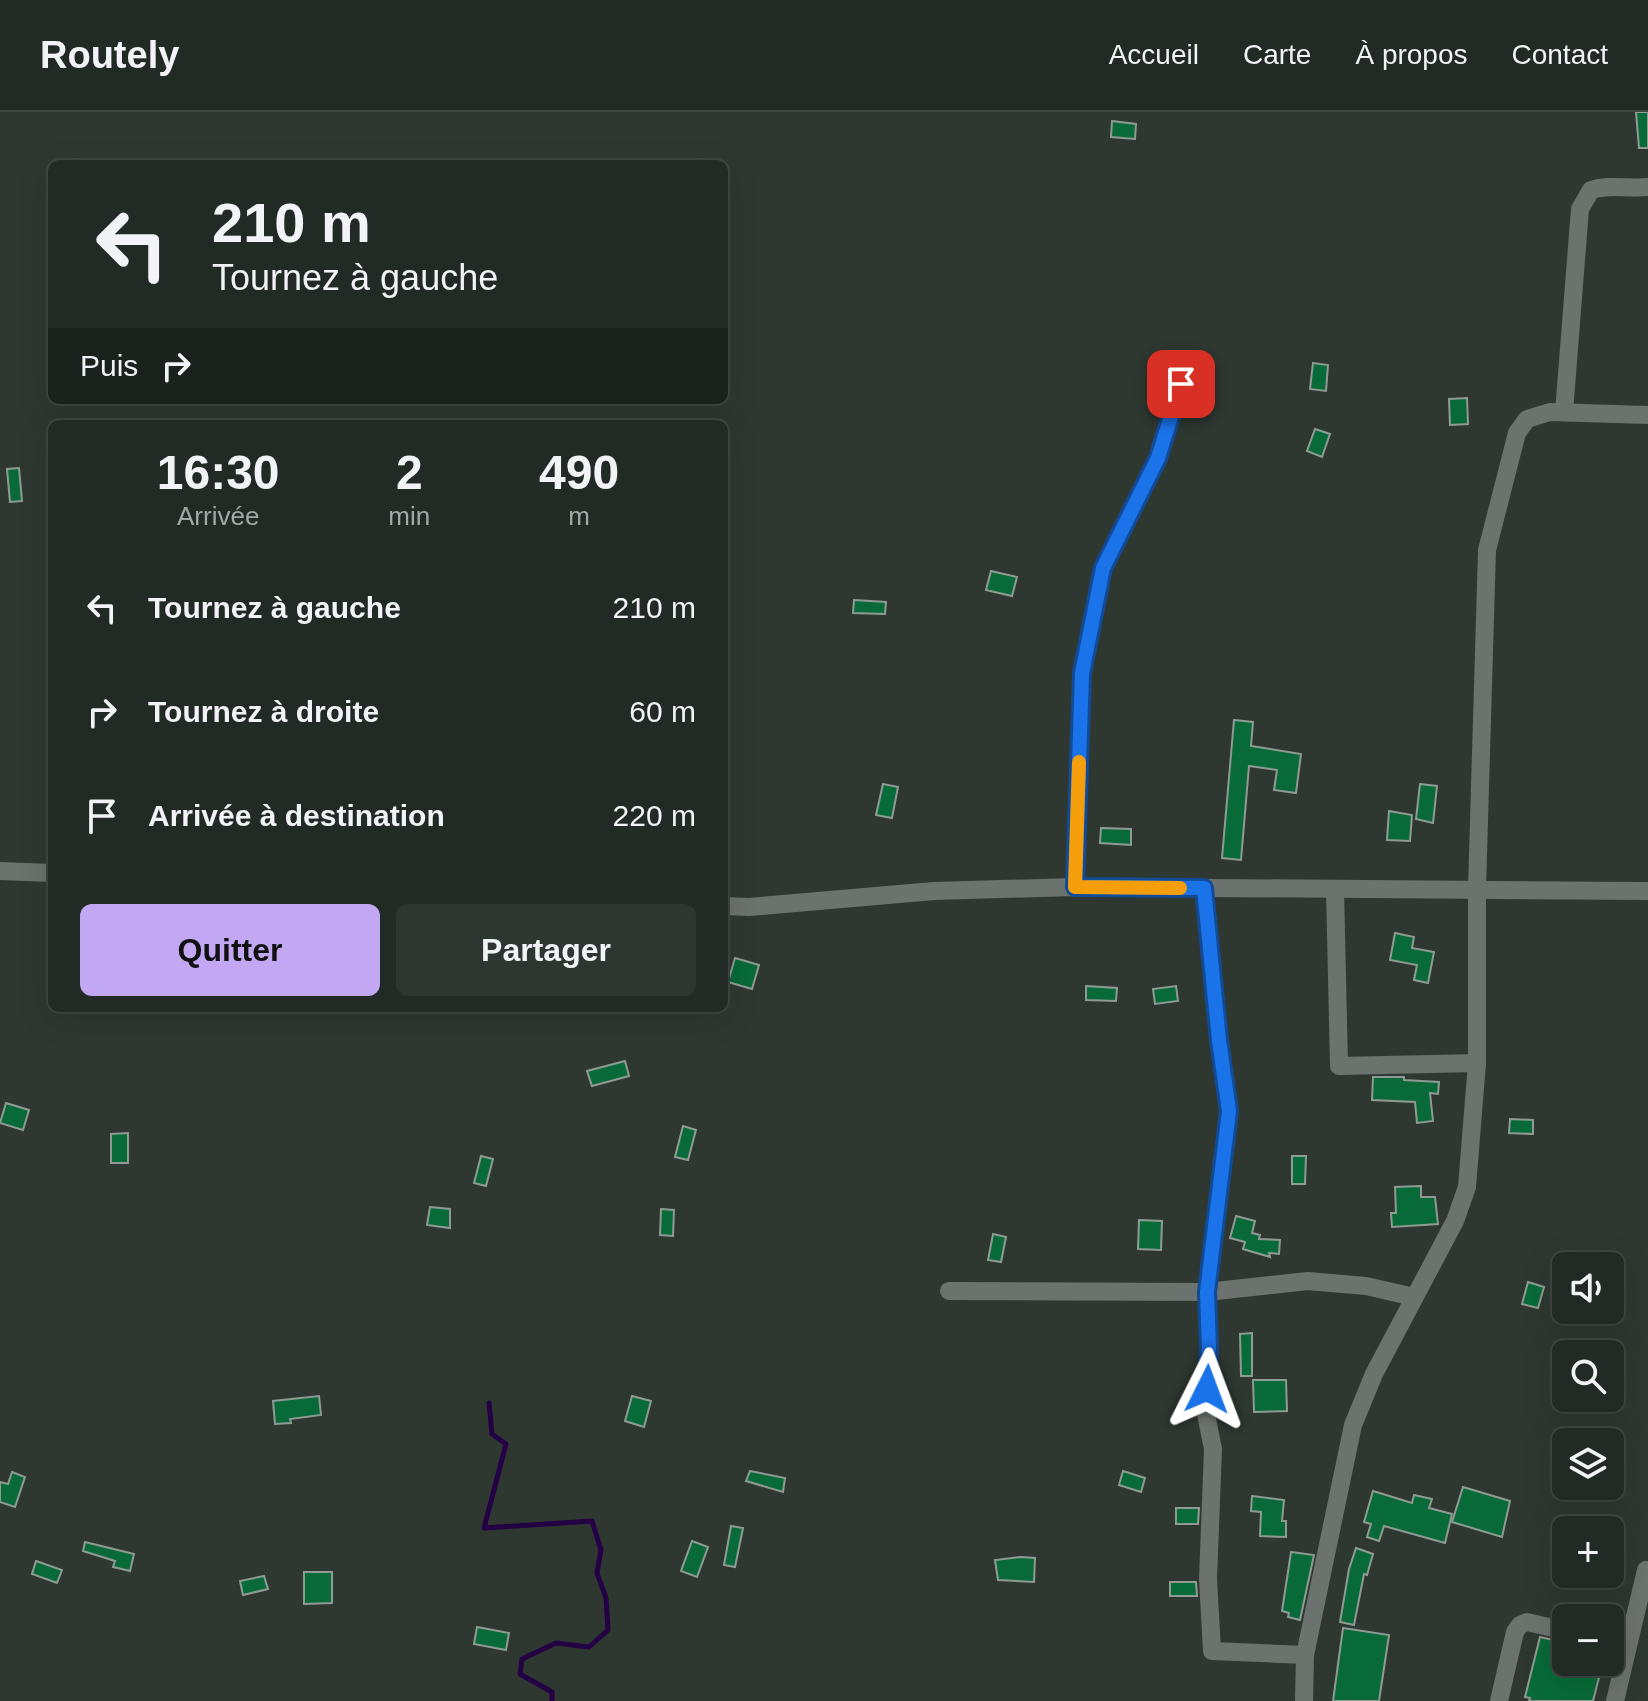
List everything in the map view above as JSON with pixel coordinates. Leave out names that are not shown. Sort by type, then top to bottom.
[{"type":"street","points":[[1564,412],[1580,209],[1591,190],[1607,185],[1630,189],[1648,187]]},
{"type":"street","points":[[1075,887],[1082,673],[1103,568],[1158,458],[1181,384]]},
{"type":"street","points":[[1304,1701],[1305,1655],[1349,1438],[1374,1374],[1455,1221],[1467,1187],[1477,1063],[1477,889],[1487,550],[1517,433],[1527,419],[1550,412],[1648,415]]},
{"type":"street","points":[[0,871],[48,873]]},
{"type":"street","points":[[728,906],[934,891],[1075,887],[1648,891]]},
{"type":"street","points":[[1204,888],[1229,1111],[1207,1292],[1209,1368],[1205,1409],[1213,1449],[1208,1579],[1212,1651],[1305,1655]]},
{"type":"street","points":[[1335,889],[1339,1066],[1477,1063]]},
{"type":"street","points":[[949,1291],[1207,1292],[1308,1281],[1366,1286],[1414,1297]]},
{"type":"street","points":[[1624,1630],[1646,1570]]},
{"type":"street","points":[[1499,1701],[1515,1632],[1520,1625],[1527,1622],[1552,1628]]},
{"type":"street","points":[[1615,1701],[1617,1676]]},
{"type":"building","points":[[1636,112],[1648,112],[1648,148],[1639,148]]},
{"type":"building","points":[[1112,121],[1136,124],[1135,139],[1111,137]]},
{"type":"building","points":[[1313,363],[1328,365],[1326,391],[1310,389]]},
{"type":"building","points":[[1467,398],[1468,424],[1450,425],[1449,399]]},
{"type":"building","points":[[1315,429],[1330,434],[1322,457],[1307,451]]},
{"type":"building","points":[[19,468],[22,501],[10,502],[7,469]]},
{"type":"building","points":[[991,571],[1017,577],[1012,596],[986,590]]},
{"type":"building","points":[[854,600],[886,602],[885,614],[853,613]]},
{"type":"building","points":[[1234,720],[1253,722],[1251,746],[1301,754],[1296,793],[1274,790],[1277,770],[1249,766],[1241,860],[1222,858]]},
{"type":"building","points":[[883,784],[898,787],[892,818],[876,815]]},
{"type":"building","points":[[1420,784],[1437,786],[1433,823],[1416,819]]},
{"type":"building","points":[[1389,811],[1412,815],[1410,841],[1387,840]]},
{"type":"building","points":[[1101,828],[1131,829],[1131,845],[1100,843]]},
{"type":"building","points":[[1395,933],[1414,937],[1412,948],[1434,952],[1428,983],[1414,980],[1417,965],[1390,960]]},
{"type":"building","points":[[735,958],[759,965],[752,989],[728,982]]},
{"type":"building","points":[[1086,986],[1117,988],[1116,1001],[1086,1000]]},
{"type":"building","points":[[1176,986],[1178,1001],[1155,1004],[1153,989]]},
{"type":"building","points":[[625,1061],[629,1076],[592,1086],[587,1071]]},
{"type":"building","points":[[1373,1077],[1439,1082],[1438,1094],[1430,1093],[1433,1121],[1417,1123],[1415,1102],[1372,1100]]},
{"type":"building","points":[[6,1103],[29,1110],[23,1130],[0,1123]]},
{"type":"building","points":[[1510,1119],[1533,1120],[1533,1134],[1509,1133]]},
{"type":"building","points":[[683,1126],[696,1130],[688,1160],[675,1157]]},
{"type":"building","points":[[128,1133],[128,1163],[111,1163],[111,1134]]},
{"type":"building","points":[[481,1156],[493,1159],[486,1186],[474,1183]]},
{"type":"building","points":[[1292,1156],[1306,1156],[1305,1184],[1292,1184]]},
{"type":"building","points":[[1421,1186],[1421,1197],[1435,1197],[1438,1224],[1392,1227],[1391,1213],[1396,1213],[1395,1187]]},
{"type":"building","points":[[430,1207],[450,1209],[450,1228],[427,1225]]},
{"type":"building","points":[[661,1209],[674,1210],[673,1236],[660,1235]]},
{"type":"building","points":[[1236,1216],[1255,1221],[1252,1233],[1260,1235],[1259,1239],[1280,1240],[1279,1254],[1269,1253],[1270,1257],[1243,1249],[1245,1242],[1230,1238]]},
{"type":"building","points":[[1139,1220],[1162,1221],[1161,1250],[1138,1249]]},
{"type":"building","points":[[993,1234],[1006,1237],[1001,1262],[988,1260]]},
{"type":"building","points":[[1528,1282],[1544,1287],[1538,1308],[1522,1304]]},
{"type":"building","points":[[1252,1333],[1252,1376],[1241,1376],[1240,1334]]},
{"type":"building","points":[[1253,1380],[1286,1380],[1287,1411],[1254,1412]]},
{"type":"building","points":[[319,1396],[321,1415],[275,1424],[273,1401]]},
{"type":"building","points":[[632,1396],[651,1401],[644,1427],[625,1421]]},
{"type":"building","points":[[750,1471],[785,1478],[783,1492],[746,1481]]},
{"type":"building","points":[[1123,1471],[1145,1478],[1141,1492],[1119,1485]]},
{"type":"building","points":[[12,1472],[25,1477],[15,1507],[0,1502],[0,1482],[8,1484]]},
{"type":"building","points":[[1463,1487],[1510,1501],[1502,1537],[1452,1522]]},
{"type":"building","points":[[1373,1491],[1412,1503],[1414,1495],[1432,1499],[1429,1508],[1452,1514],[1445,1543],[1384,1526],[1379,1541],[1367,1537],[1371,1524],[1364,1522]]},
{"type":"building","points":[[1252,1496],[1284,1500],[1282,1521],[1286,1521],[1286,1537],[1260,1536],[1261,1512],[1251,1511]]},
{"type":"building","points":[[1176,1508],[1199,1508],[1198,1524],[1176,1524]]},
{"type":"building","points":[[731,1526],[743,1528],[735,1567],[724,1565]]},
{"type":"building","points":[[692,1541],[708,1547],[697,1577],[681,1571]]},
{"type":"building","points":[[85,1542],[134,1554],[130,1571],[113,1567],[115,1561],[83,1551]]},
{"type":"building","points":[[1356,1548],[1373,1554],[1367,1575],[1364,1574],[1354,1625],[1340,1622],[1349,1569]]},
{"type":"building","points":[[1291,1552],[1314,1555],[1300,1620],[1288,1617],[1289,1613],[1282,1611]]},
{"type":"building","points":[[1035,1558],[1034,1582],[998,1580],[995,1560]]},
{"type":"building","points":[[36,1561],[62,1570],[57,1583],[32,1574]]},
{"type":"building","points":[[304,1572],[332,1572],[332,1603],[304,1604]]},
{"type":"building","points":[[264,1576],[268,1589],[243,1595],[240,1581]]},
{"type":"building","points":[[1170,1582],[1196,1582],[1197,1596],[1170,1596]]},
{"type":"building","points":[[477,1627],[509,1633],[506,1650],[474,1644]]},
{"type":"building","points":[[1343,1628],[1389,1635],[1379,1701],[1333,1701]]},
{"type":"building","points":[[1540,1637],[1552,1640],[1552,1676],[1599,1676],[1593,1701],[1529,1701],[1530,1698],[1525,1697]]},
{"type":"waterway","points":[[489,1403],[492,1434],[506,1444],[484,1528],[592,1521],[601,1550],[597,1573],[606,1598],[608,1630],[589,1647],[556,1643],[522,1659],[520,1674],[552,1692],[552,1701]]},
{"type":"slow traffic","points":[[1079,762],[1075,887],[1180,888]]},
{"type":"route","points":[[1181,384],[1158,458],[1103,568],[1082,673],[1075,887],[1204,888],[1219,1040],[1229,1096],[1207,1292],[1207,1389]]}]
